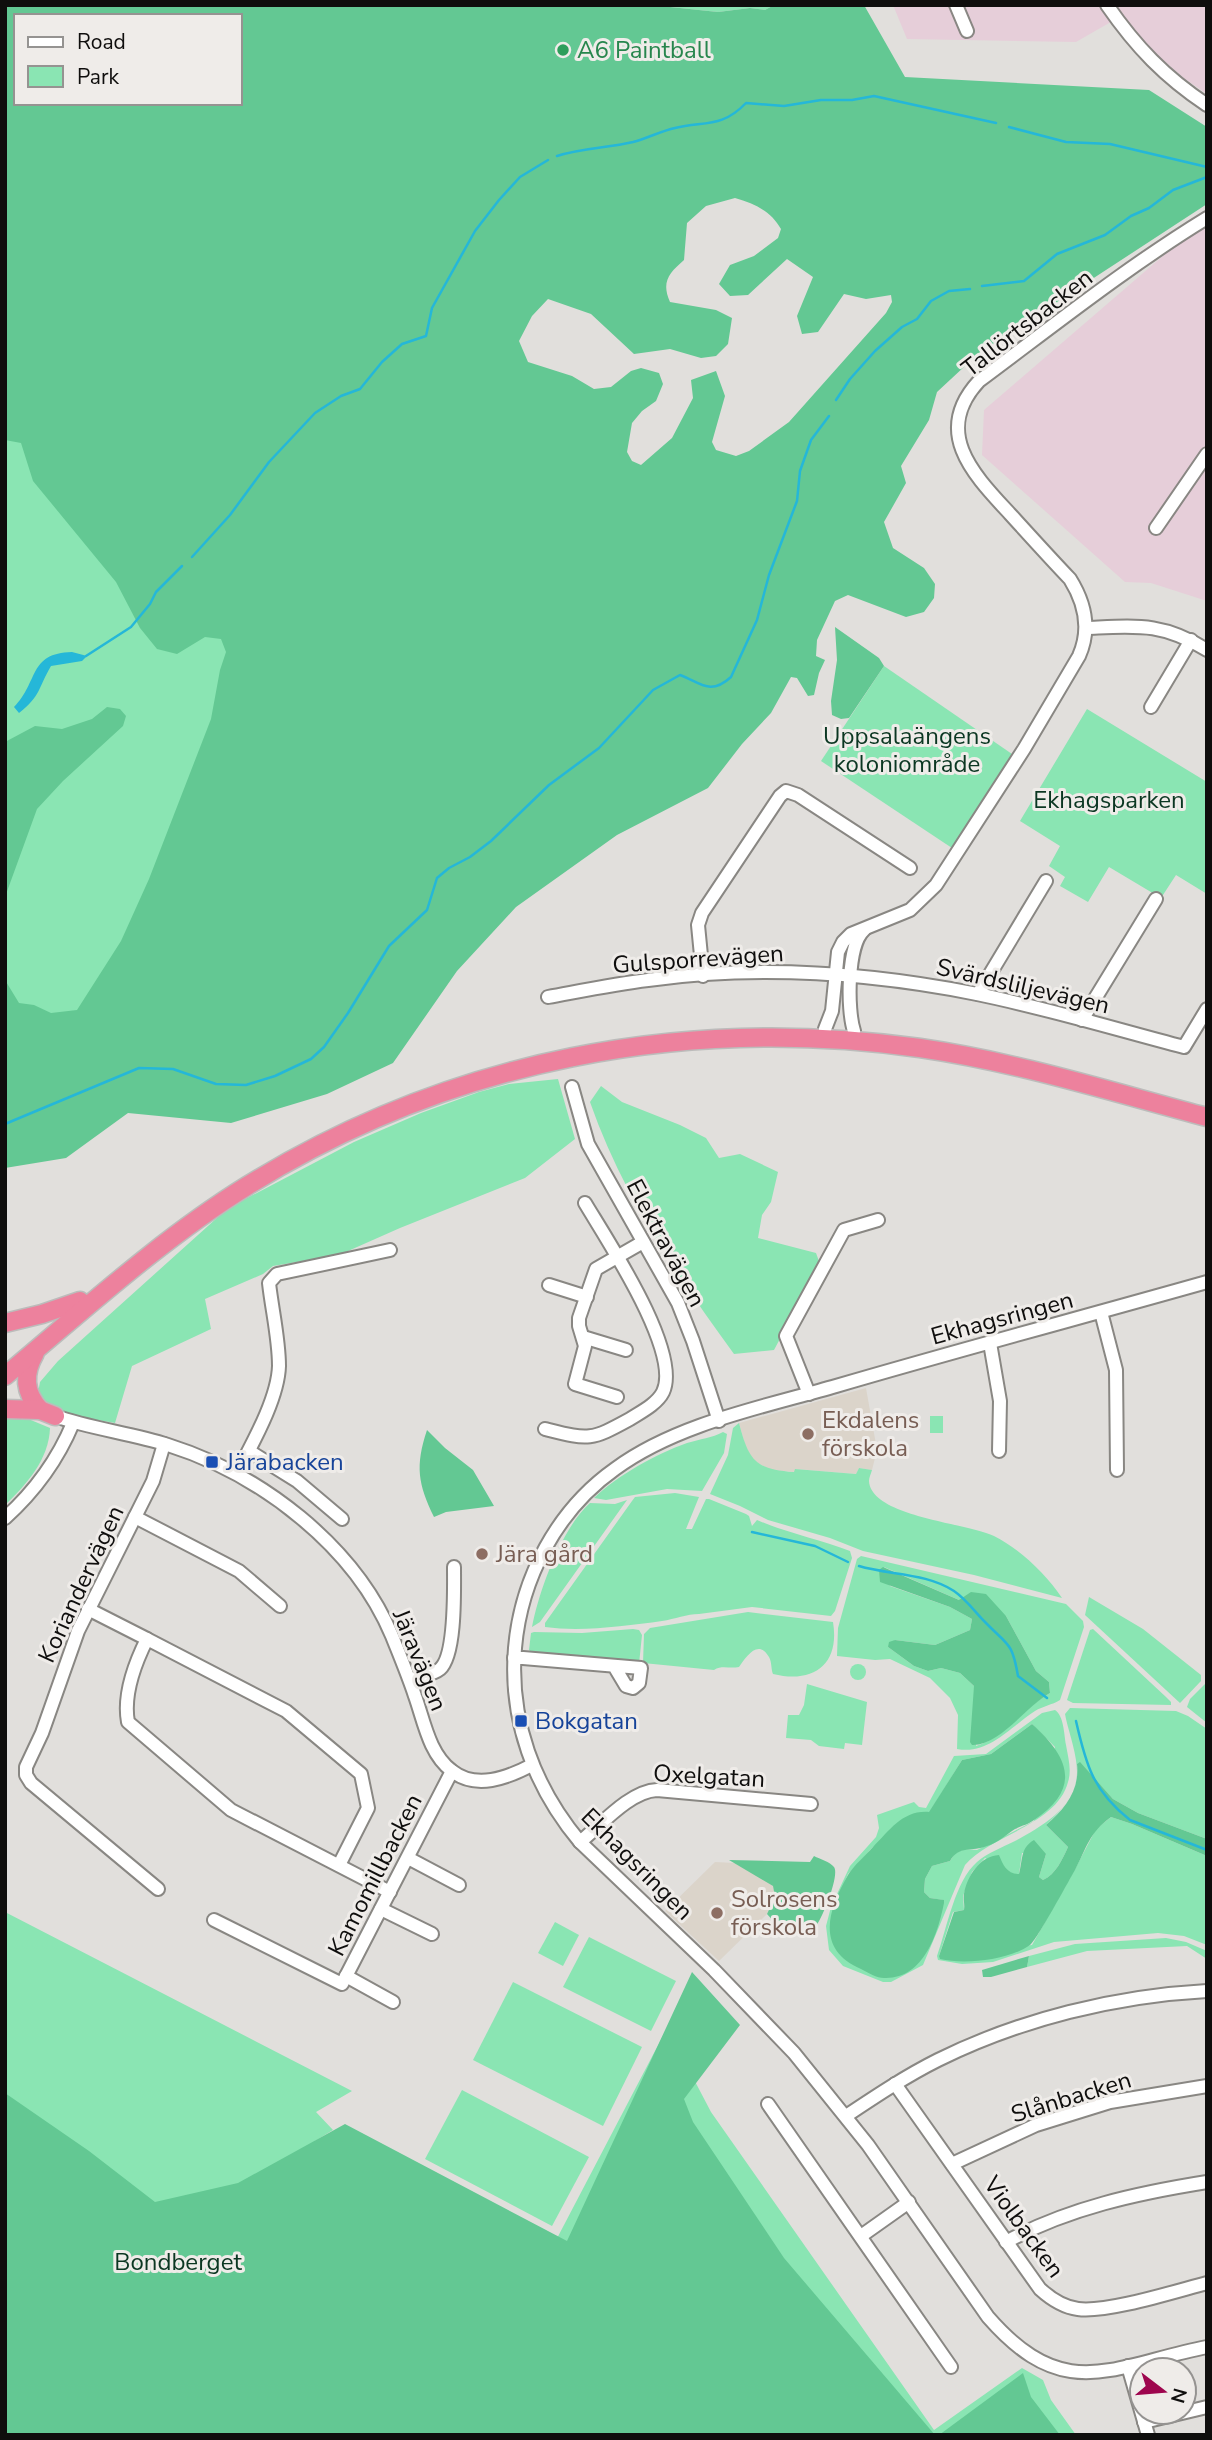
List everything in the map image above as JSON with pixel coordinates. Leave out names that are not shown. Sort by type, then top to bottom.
[{"type":"highway","points":[[5,1363],[166,1230],[242,1177],[353,1117],[416,1092],[518,1059],[614,1039],[733,1027],[854,1031],[920,1038],[985,1050],[1207,1108]]},
{"type":"highway","points":[[5,1376],[198,1218],[247,1185],[302,1154],[352,1128],[437,1094],[508,1072],[582,1055],[650,1044],[739,1037],[819,1038],[883,1043],[979,1059],[1207,1118]]},
{"type":"highway","points":[[5,1323],[80,1301]]},
{"type":"highway","points":[[37,1349],[26,1383],[30,1397],[48,1413]]},
{"type":"highway","points":[[5,1409],[48,1413]]},
{"type":"street","points":[[957,5],[967,31]]},
{"type":"street","points":[[1107,5],[1139,49],[1176,84],[1207,105]]},
{"type":"street","name":"Tallörtsbacken","points":[[825,1029],[832,1011],[838,952],[843,942],[851,934],[910,911],[925,898],[947,870],[1079,656],[1086,628],[1080,595],[1070,579],[983,485],[965,460],[960,447],[959,432],[963,405],[979,381],[1180,234],[1207,218]]},
{"type":"street","points":[[1156,528],[1207,454]]},
{"type":"street","points":[[1086,628],[1153,627],[1174,632],[1207,650]]},
{"type":"street","points":[[1151,707],[1191,640]]},
{"type":"street","points":[[703,976],[698,925],[702,913],[780,796],[786,791],[798,795],[910,868]]},
{"type":"street","points":[[978,994],[1046,881]]},
{"type":"street","points":[[1082,1020],[1156,899]]},
{"type":"street","points":[[854,1031],[850,1014],[851,978],[856,943],[860,933],[866,928]]},
{"type":"street","name":"Gulsporrevägen","points":[[548,997],[650,979],[779,973],[851,978]]},
{"type":"street","name":"Svärdsliljevägen","points":[[851,978],[978,994],[1184,1047],[1207,1009]]},
{"type":"street","name":"Elektravägen","points":[[572,1087],[588,1144],[678,1303],[719,1421]]},
{"type":"street","points":[[545,1429],[574,1436],[597,1437],[643,1411],[662,1394],[665,1385],[666,1367],[653,1322],[585,1203]]},
{"type":"street","points":[[809,1394],[786,1341],[789,1328],[844,1230],[878,1220]]},
{"type":"street","points":[[617,1396],[575,1384],[585,1346],[579,1318],[596,1269],[643,1242]]},
{"type":"street","points":[[237,1473],[277,1380],[279,1364],[269,1283],[271,1279],[277,1274],[390,1251]]},
{"type":"street","name":"Ekhagsringen","points":[[1128,2367],[1077,2373],[1040,2363],[1021,2350],[988,2317],[846,2116],[765,2020],[580,1842],[549,1801],[532,1765],[515,1696],[514,1658],[517,1629],[532,1576],[548,1541],[566,1516],[612,1470],[640,1452],[673,1436],[809,1394],[1207,1282]]},
{"type":"street","points":[[549,1285],[587,1297]]},
{"type":"street","points":[[1101,1312],[1116,1370],[1117,1471]]},
{"type":"street","points":[[583,1337],[626,1350]]},
{"type":"street","points":[[990,1343],[1000,1401],[999,1451]]},
{"type":"street","name":"Järavägen","points":[[48,1413],[73,1423],[164,1444],[237,1473],[298,1515],[338,1554],[390,1631],[434,1748],[452,1771]]},
{"type":"street","points":[[5,1518],[22,1503],[41,1478],[73,1423]]},
{"type":"street","name":"Koriandervägen","points":[[158,1889],[38,1789],[26,1775],[26,1767],[42,1732],[78,1631],[153,1481],[164,1444]]},
{"type":"street","points":[[248,1451],[297,1481],[342,1519]]},
{"type":"street","points":[[135,1517],[239,1572],[280,1606]]},
{"type":"street","points":[[410,1680],[440,1670],[448,1658],[454,1567]]},
{"type":"street","points":[[88,1609],[286,1711],[361,1773],[368,1808],[339,1865]]},
{"type":"street","points":[[147,1639],[139,1656],[125,1707],[128,1722],[231,1810],[390,1892]]},
{"type":"street","points":[[514,1658],[614,1666]]},
{"type":"street","points":[[452,1771],[475,1781],[484,1781],[505,1777],[532,1765]]},
{"type":"street","name":"Kamomillbacken","points":[[214,1920],[342,1984],[452,1771]]},
{"type":"street","name":"Oxelgatan","points":[[580,1842],[645,1791],[811,1804]]},
{"type":"street","points":[[408,1858],[458,1885]]},
{"type":"street","points":[[382,1909],[432,1934]]},
{"type":"street","points":[[346,1976],[393,2002]]},
{"type":"street","points":[[846,2116],[895,2084],[938,2060],[973,2045],[1064,2014],[1111,2002],[1207,1991]]},
{"type":"street","name":"Violbacken","points":[[895,2084],[1040,2289],[1051,2299],[1077,2309],[1103,2308],[1207,2283]]},
{"type":"street","name":"Slånbacken","points":[[952,2164],[1036,2124],[1110,2102],[1207,2086]]},
{"type":"street","points":[[768,2104],[951,2367]]},
{"type":"street","points":[[1006,2242],[1045,2223],[1108,2202],[1160,2189],[1207,2182]]},
{"type":"street","points":[[861,2236],[909,2202]]},
{"type":"street","name":"Ekhagsringen","points":[[1171,2356],[1207,2347]]},
{"type":"street","points":[[1146,2428],[1207,2407]]},
{"type":"shaded area","points":[[893,5],[1207,5],[1207,94],[1144,44],[1123,15],[1076,42],[907,39]]},
{"type":"shaded area","points":[[1207,225],[1207,601],[1151,583],[1125,582],[982,455],[984,410],[1178,243]]},
{"type":"shaded area","name":"Ekdalens förskola","points":[[866,1388],[877,1450],[872,1470],[859,1468],[856,1474],[796,1469],[795,1472],[770,1470],[753,1460],[745,1445],[739,1423]]},
{"type":"shaded area","name":"Solrosens förskola","points":[[715,1862],[735,1863],[760,1877],[773,1886],[775,1897],[767,1914],[719,1961],[665,1911]]},
{"type":"green space","points":[[5,5],[651,5],[718,12],[750,8],[765,10],[774,5],[864,5],[905,77],[1149,90],[1207,127],[1207,204],[979,353],[937,392],[929,420],[901,466],[906,483],[884,522],[893,548],[924,568],[935,584],[934,598],[924,612],[906,617],[848,595],[835,601],[817,640],[816,656],[825,660],[814,695],[808,696],[797,678],[791,677],[771,713],[742,744],[708,788],[617,835],[516,907],[457,971],[393,1063],[327,1094],[231,1123],[128,1113],[66,1158],[5,1168],[5,980],[19,1003],[34,1005],[51,1013],[77,1010],[121,941],[149,879],[211,719],[226,652],[221,639],[205,637],[177,654],[157,649],[140,628],[116,582],[33,481],[21,443],[5,440]],"holes":[[[735,198],[772,217],[781,229],[778,238],[754,256],[730,265],[719,284],[730,296],[748,295],[787,259],[813,277],[797,316],[802,334],[818,332],[844,294],[866,299],[891,295],[892,302],[886,313],[789,422],[749,451],[736,456],[716,450],[712,442],[725,396],[716,371],[691,380],[693,398],[672,438],[641,465],[632,461],[627,452],[632,423],[656,401],[663,384],[659,373],[641,368],[631,371],[611,387],[594,389],[572,376],[528,362],[519,341],[532,316],[548,299],[591,314],[634,354],[670,349],[701,358],[716,356],[728,344],[732,318],[716,310],[670,302],[666,289],[668,278],[684,260],[687,223],[706,206]]]},
{"type":"green space","points":[[651,5],[774,5],[765,10],[750,8],[718,12]]},
{"type":"green space","points":[[5,383],[275,606],[80,1033],[5,1048]]},
{"type":"green space","points":[[835,627],[879,658],[884,666],[849,718],[841,719],[832,715],[831,701],[837,660]]},
{"type":"green space","name":"Uppsalaängens koloniområde","points":[[884,666],[1012,754],[952,848],[821,761]]},
{"type":"green space","points":[[107,707],[120,709],[126,716],[123,726],[37,809],[5,897],[5,742],[35,726],[62,729],[92,719]]},
{"type":"green space","name":"Ekhagsparken","points":[[1087,709],[1207,782],[1207,894],[1176,875],[1161,898],[1109,867],[1088,902],[1060,886],[1065,877],[1049,866],[1060,846],[1020,821]]},
{"type":"green space","points":[[558,1079],[575,1139],[525,1178],[339,1255],[273,1266],[263,1274],[205,1299],[211,1329],[132,1366],[115,1423],[62,1411],[45,1401],[38,1393],[40,1382],[58,1361],[228,1208],[354,1142],[421,1113],[509,1084]]},
{"type":"green space","points":[[601,1086],[622,1102],[706,1138],[719,1158],[740,1154],[778,1172],[771,1202],[762,1215],[758,1238],[816,1253],[820,1264],[774,1350],[734,1354],[692,1295],[635,1202],[603,1136],[590,1102]]},
{"type":"green space","points":[[930,1416],[943,1416],[943,1433],[930,1433]]},
{"type":"green space","points":[[26,1418],[50,1428],[49,1439],[35,1470],[5,1505],[5,1419]]},
{"type":"green space","points":[[739,1423],[746,1446],[762,1465],[794,1472],[795,1469],[856,1474],[859,1468],[872,1470],[869,1481],[874,1493],[886,1503],[922,1517],[994,1536],[1032,1563],[1062,1598],[974,1575],[863,1551],[830,1538],[768,1520],[710,1494],[728,1455],[733,1428]]},
{"type":"green space","points":[[427,1430],[473,1470],[494,1506],[446,1512],[434,1517],[424,1495],[420,1475],[421,1454]]},
{"type":"green space","points":[[723,1432],[727,1434],[724,1453],[702,1491],[667,1489],[606,1500],[594,1498],[614,1481],[650,1459],[687,1443]]},
{"type":"green space","points":[[675,1493],[699,1497],[686,1529],[692,1529],[706,1499],[709,1499],[746,1514],[752,1526],[757,1520],[850,1551],[852,1558],[835,1611],[831,1616],[752,1607],[588,1629],[545,1627],[545,1623],[635,1497]]},
{"type":"green space","points":[[627,1500],[540,1622],[532,1627],[553,1560],[580,1514],[590,1503],[615,1504]]},
{"type":"green space","points":[[861,1556],[1066,1604],[1083,1621],[1084,1627],[1060,1700],[1035,1711],[989,1744],[969,1750],[957,1749],[958,1715],[950,1698],[930,1678],[890,1659],[837,1656],[838,1628],[857,1559]],"holes":[[[884,1567],[959,1600],[1006,1616],[1036,1671],[1049,1682],[1050,1693],[996,1736],[976,1746],[974,1686],[960,1673],[941,1668],[928,1671],[914,1666],[888,1647],[895,1640],[935,1645],[970,1630],[972,1619],[950,1607],[890,1586]]]},
{"type":"green space","points":[[883,1567],[959,1600],[971,1592],[986,1594],[1006,1616],[1036,1671],[1049,1682],[1050,1693],[993,1739],[972,1745],[970,1742],[974,1686],[960,1673],[941,1668],[928,1671],[914,1666],[888,1647],[889,1642],[895,1640],[935,1645],[970,1630],[972,1619],[950,1607],[880,1582],[879,1570]]},
{"type":"green space","points":[[1089,1597],[1143,1629],[1201,1675],[1201,1681],[1180,1703],[1085,1615]]},
{"type":"green space","points":[[748,1612],[833,1622],[834,1637],[828,1660],[821,1668],[801,1676],[773,1674],[771,1661],[761,1649],[753,1651],[739,1667],[714,1670],[643,1663],[644,1634],[650,1628]]},
{"type":"green space","points":[[1093,1629],[1166,1697],[1171,1705],[1073,1703],[1067,1700],[1090,1630]]},
{"type":"green space","points":[[639,1630],[642,1635],[639,1664],[533,1654],[529,1650],[531,1633],[534,1632],[582,1633]]},
{"type":"green space","points":[[858,1664],[864,1666],[864,1678],[858,1680],[852,1678],[850,1672],[852,1666]]},
{"type":"green space","points":[[807,1684],[867,1702],[862,1745],[845,1743],[844,1749],[819,1746],[811,1740],[786,1738],[788,1715],[799,1715],[804,1705]]},
{"type":"green space","points":[[1205,1684],[1207,1723],[1187,1707],[1190,1699]]},
{"type":"green space","points":[[1070,1708],[1176,1711],[1188,1716],[1207,1729],[1207,1839],[1138,1813],[1113,1799],[1080,1763],[1077,1764],[1077,1772],[1065,1714]]},
{"type":"green space","points":[[1055,1710],[1063,1726],[1070,1773],[1061,1797],[1034,1821],[1055,1747],[1032,1724],[991,1754],[962,1760],[929,1813],[873,1847],[848,1874],[838,1898],[943,1907],[943,1900],[930,1898],[924,1892],[925,1879],[932,1866],[950,1861],[955,1853],[965,1849],[977,1850],[1026,1825],[990,1845],[965,1865],[923,1965],[891,1982],[883,1982],[843,1966],[829,1950],[826,1926],[831,1907],[850,1866],[876,1837],[879,1828],[877,1815],[914,1802],[919,1807],[926,1808],[954,1756],[986,1754],[1042,1713]]},
{"type":"green space","points":[[1032,1724],[1055,1748],[1062,1760],[1064,1784],[1059,1796],[1034,1820],[994,1843],[962,1851],[950,1861],[932,1866],[925,1879],[924,1892],[930,1898],[944,1900],[944,1903],[938,1927],[927,1952],[910,1970],[899,1976],[883,1978],[847,1961],[837,1951],[830,1928],[835,1902],[850,1871],[898,1822],[912,1814],[929,1812],[962,1760],[991,1754]]},
{"type":"green space","points":[[1080,1762],[1113,1799],[1138,1813],[1207,1839],[1207,1856],[1111,1817],[1093,1835],[1030,1945],[999,1958],[962,1961],[940,1959],[954,1912],[964,1910],[966,1887],[971,1874],[980,1863],[999,1855],[1008,1871],[1019,1874],[1024,1851],[1034,1840],[1046,1854],[1039,1877],[1043,1880],[1058,1866],[1068,1847],[1046,1825],[1074,1791],[1077,1764]]},
{"type":"green space","points":[[1070,1797],[1046,1825],[1068,1847],[1055,1870],[1043,1880],[1039,1877],[1046,1854],[1022,1853],[1019,1874],[1013,1874],[985,1858],[972,1872],[963,1896],[964,1910],[953,1912],[939,1956],[1032,1945],[1096,1829],[1111,1817],[1207,1856],[1207,1945],[1184,1936],[1158,1933],[1054,1942],[993,1962],[962,1964],[938,1960],[937,1956],[952,1906],[969,1870],[985,1856],[1046,1822]]},
{"type":"green space","points":[[814,1856],[834,1867],[835,1872],[829,1897],[816,1926],[776,1924],[767,1914],[775,1897],[773,1886],[729,1860],[810,1862]]},
{"type":"green space","name":"Bondberget","points":[[5,1912],[352,2091],[316,2112],[333,2130],[315,2141],[553,2246],[667,2028],[711,2112],[934,2430],[1022,2368],[1043,2380],[1051,2400],[1076,2435],[5,2435]]},
{"type":"green space","points":[[555,1922],[579,1935],[563,1966],[538,1953]]},
{"type":"green space","points":[[589,1937],[676,1981],[651,2031],[563,1987]]},
{"type":"green space","points":[[1166,1938],[1186,1942],[1207,1951],[1207,1959],[1187,1946],[1087,1951],[1027,1967],[1029,1956],[1075,1944]]},
{"type":"green space","points":[[1029,1956],[1027,1967],[983,1977],[982,1970]]},
{"type":"green space","name":"Bondberget","points":[[692,1972],[740,2025],[684,2099],[693,2122],[784,2258],[935,2435],[5,2435],[5,2093],[89,2151],[155,2202],[238,2183],[345,2124],[567,2241]]},
{"type":"green space","points":[[513,1982],[642,2047],[603,2126],[473,2060]]},
{"type":"green space","points":[[462,2090],[589,2157],[552,2226],[425,2159]]},
{"type":"green space","points":[[1023,2373],[1031,2397],[1060,2435],[939,2435]]},
{"type":"water","points":[[72,652],[87,656],[82,661],[51,666],[35,696],[19,713],[14,707],[22,698],[41,663],[48,657]]},
{"type":"waterway","points":[[557,156],[633,142],[670,129],[721,120],[746,103],[784,106],[874,96],[996,123]]},
{"type":"waterway","points":[[1009,127],[1066,142],[1110,144],[1207,167]]},
{"type":"waterway","points":[[192,557],[230,515],[269,462],[315,413],[341,396],[360,389],[382,362],[402,344],[426,336],[432,308],[475,231],[520,177],[548,160]]},
{"type":"waterway","points":[[982,286],[1024,281],[1057,254],[1105,235],[1173,190],[1207,177]]},
{"type":"waterway","points":[[836,400],[850,379],[875,351],[902,327],[917,319],[931,301],[949,291],[970,289]]},
{"type":"waterway","points":[[5,1124],[139,1068],[173,1069],[216,1084],[246,1085],[275,1076],[311,1059],[324,1047],[348,1013],[389,946],[427,910],[437,878],[491,841],[549,785],[599,748],[653,690],[680,675],[711,687],[724,683],[731,677],[757,620],[769,575],[797,501],[800,471],[811,440],[829,416]]},
{"type":"waterway","points":[[86,656],[131,627],[156,592],[182,566]]},
{"type":"waterway","points":[[752,1532],[815,1546],[848,1562]]},
{"type":"waterway","points":[[859,1566],[932,1581],[954,1591],[1008,1645],[1014,1656],[1018,1676],[1047,1698]]},
{"type":"waterway","points":[[1076,1721],[1083,1751],[1093,1776],[1099,1788],[1117,1809],[1130,1820],[1207,1850]]},
{"type":"place","name":"A6 Paintball","points":[[563,50]]},
{"type":"place","name":"Ekdalens förskola","points":[[808,1434]]},
{"type":"place","name":"Järabacken","points":[[212,1462]]},
{"type":"place","name":"Jära gård","points":[[482,1554]]},
{"type":"place","name":"Bokgatan","points":[[521,1721]]},
{"type":"place","name":"Solrosens förskola","points":[[717,1913]]}]
